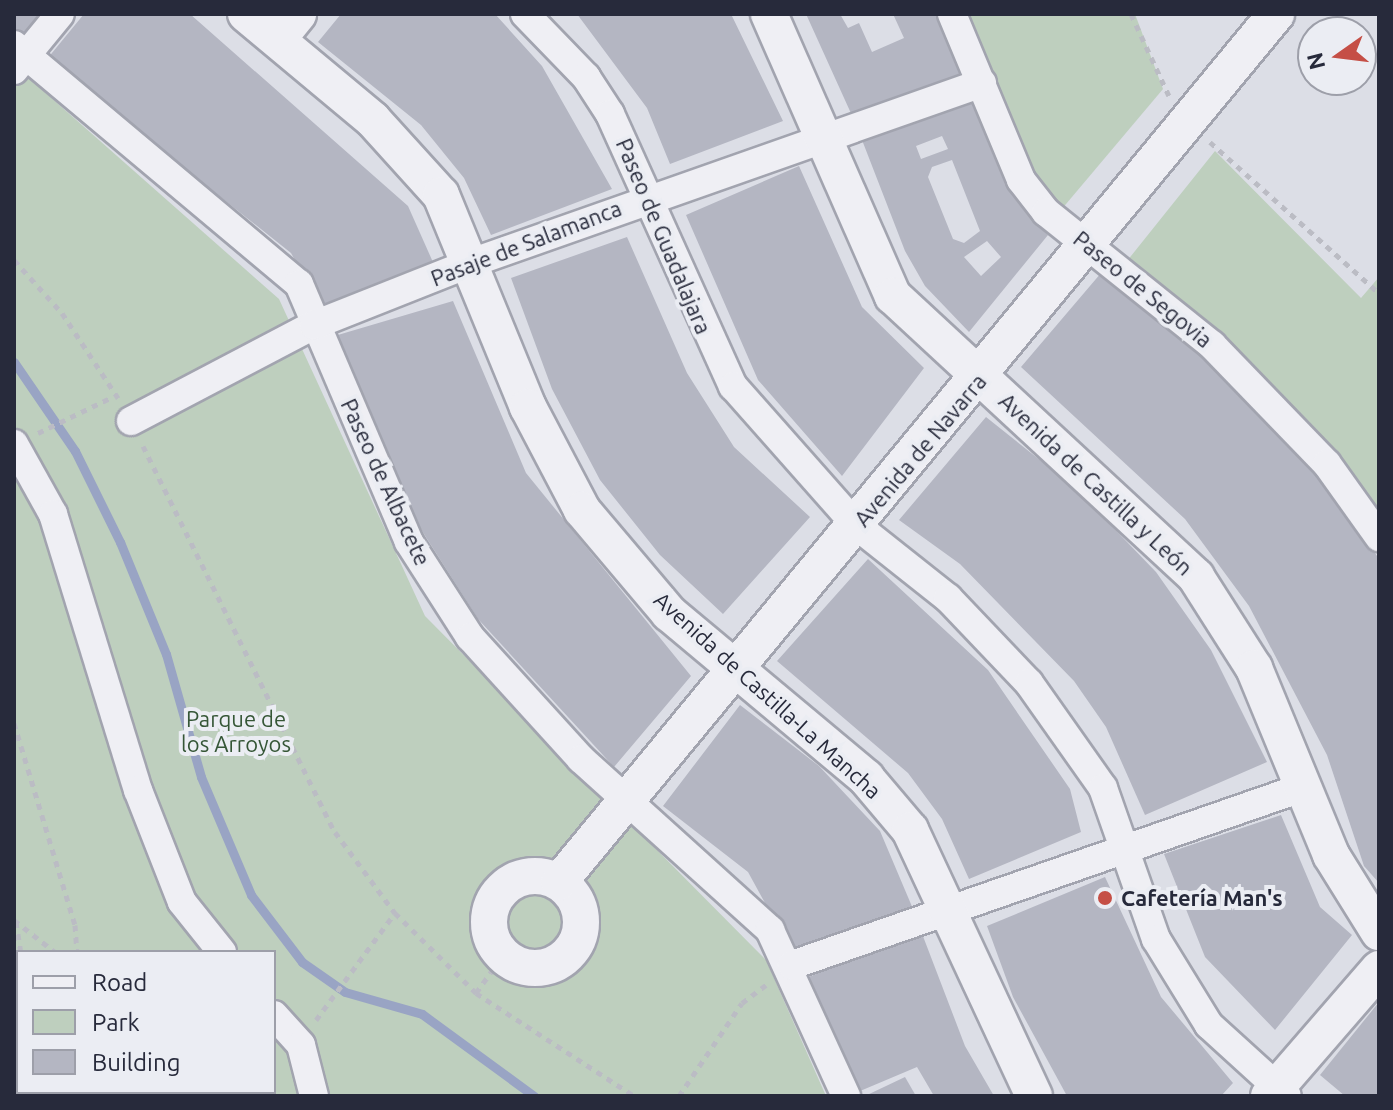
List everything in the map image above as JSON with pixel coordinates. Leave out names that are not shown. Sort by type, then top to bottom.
[{"type":"street","points":[[18,57],[60,14]]},
{"type":"street","name":"Avenida de Castilla-La Mancha","points":[[246,14],[288,27],[441,195],[528,407],[582,510],[669,613],[738,665],[866,778],[910,830],[952,911],[1010,1057],[1034,1096]]},
{"type":"street","name":"Paseo de Guadalajara","points":[[525,14],[586,77],[634,158],[648,197],[733,386],[857,526],[948,598],[1029,683],[1103,788],[1156,939],[1209,1025],[1277,1093]]},
{"type":"street","name":"Avenida de Castilla y León","points":[[769,14],[893,296],[1196,577],[1254,668],[1352,896],[1379,932]]},
{"type":"street","name":"Paseo de Segovia","points":[[952,14],[1021,180],[1046,212],[1212,345],[1327,464],[1379,537]]},
{"type":"street","name":"Avenida de Navarra","points":[[559,882],[981,376],[1276,14]]},
{"type":"street","name":"Paseo de Albacete","points":[[18,57],[299,284],[409,542],[470,637],[581,759],[631,799],[770,930],[792,965],[846,1096]]},
{"type":"street","name":"Pasaje de Salamanca","points":[[131,421],[314,325],[648,197],[982,83]]},
{"type":"street","points":[[14,444],[53,514],[138,790],[182,902],[220,950]]},
{"type":"street","points":[[792,965],[1304,787]]},
{"type":"street","points":[[530,875],[559,882],[579,905],[572,950],[531,968],[503,955],[490,929],[494,900],[530,875]]},
{"type":"street","points":[[1277,1093],[1379,969]]},
{"type":"street","points":[[276,1017],[301,1045],[314,1096]]},
{"type":"path","points":[[1131,14],[1163,89],[1188,122],[1379,293]]},
{"type":"path","points":[[14,260],[62,313],[116,395],[335,832],[395,913],[476,993],[634,1096]]},
{"type":"path","points":[[14,444],[116,395]]},
{"type":"path","points":[[14,723],[75,925],[77,950]]},
{"type":"path","points":[[322,1008],[395,913]]},
{"type":"path","points":[[15,921],[21,950]]},
{"type":"path","points":[[15,921],[52,950]]},
{"type":"path","points":[[476,993],[503,955]]},
{"type":"path","points":[[679,1096],[742,1003],[792,965]]},
{"type":"green space","points":[[964,14],[1135,14],[1163,89],[1061,210],[1044,199]]},
{"type":"green space","name":"Parque de los Arroyos","points":[[14,65],[279,299],[425,616],[766,960],[826,1096],[14,1096]]},
{"type":"green space","points":[[1215,151],[1361,298],[1379,277],[1379,525],[1127,261]]},
{"type":"building","points":[[14,14],[53,14],[27,46],[14,36]]},
{"type":"building","points":[[84,14],[190,14],[408,206],[436,269],[323,312],[291,253],[47,59]]},
{"type":"building","points":[[341,14],[495,14],[542,66],[612,189],[491,235],[464,178],[421,125],[318,42]]},
{"type":"building","points":[[577,14],[731,14],[783,121],[670,164],[647,108]]},
{"type":"building","points":[[806,14],[840,14],[848,28],[859,23],[872,52],[904,38],[893,14],[943,14],[969,79],[854,120]]},
{"type":"building","points":[[979,97],[1013,189],[1048,235],[969,332],[925,286],[905,251],[862,140]],"holes":[[[942,136],[948,149],[921,159],[916,146]],[[952,160],[980,231],[964,243],[953,239],[928,177],[932,167]],[[987,241],[1001,257],[981,276],[964,257]]]},
{"type":"building","points":[[799,166],[862,307],[924,368],[842,476],[758,380],[686,215]]},
{"type":"building","points":[[627,237],[687,373],[734,447],[810,517],[723,614],[660,555],[600,480],[552,389],[511,278]]},
{"type":"building","points":[[1107,266],[1311,456],[1379,559],[1379,883],[1364,866],[1327,755],[1249,606],[1185,519],[1021,367]]},
{"type":"building","points":[[453,301],[526,473],[691,676],[614,767],[478,619],[417,523],[331,337]]},
{"type":"building","points":[[986,417],[1075,488],[1156,572],[1211,650],[1267,762],[1145,815],[1106,727],[1074,681],[960,564],[899,520]]},
{"type":"building","points":[[868,559],[988,670],[1070,789],[1081,832],[969,879],[942,819],[908,773],[777,661]]},
{"type":"building","points":[[740,705],[819,766],[880,831],[916,916],[795,958],[748,872],[663,806]]},
{"type":"building","points":[[1281,815],[1320,907],[1352,935],[1275,1030],[1205,957],[1164,854]]},
{"type":"building","points":[[1105,877],[1161,997],[1233,1083],[1221,1096],[1067,1096],[1013,997],[987,926]]},
{"type":"building","points":[[921,931],[965,1046],[994,1096],[934,1096],[917,1067],[853,1094],[806,978]]},
{"type":"building","points":[[1379,1002],[1379,1096],[1345,1096],[1320,1075]]},
{"type":"building","points":[[905,1077],[916,1096],[865,1096]]},
{"type":"waterway","points":[[14,362],[75,451],[120,542],[166,654],[201,777],[251,895],[302,962],[345,992],[422,1014],[534,1096]]},
{"type":"place","name":"Cafetería Man's","points":[[1105,898]]}]
